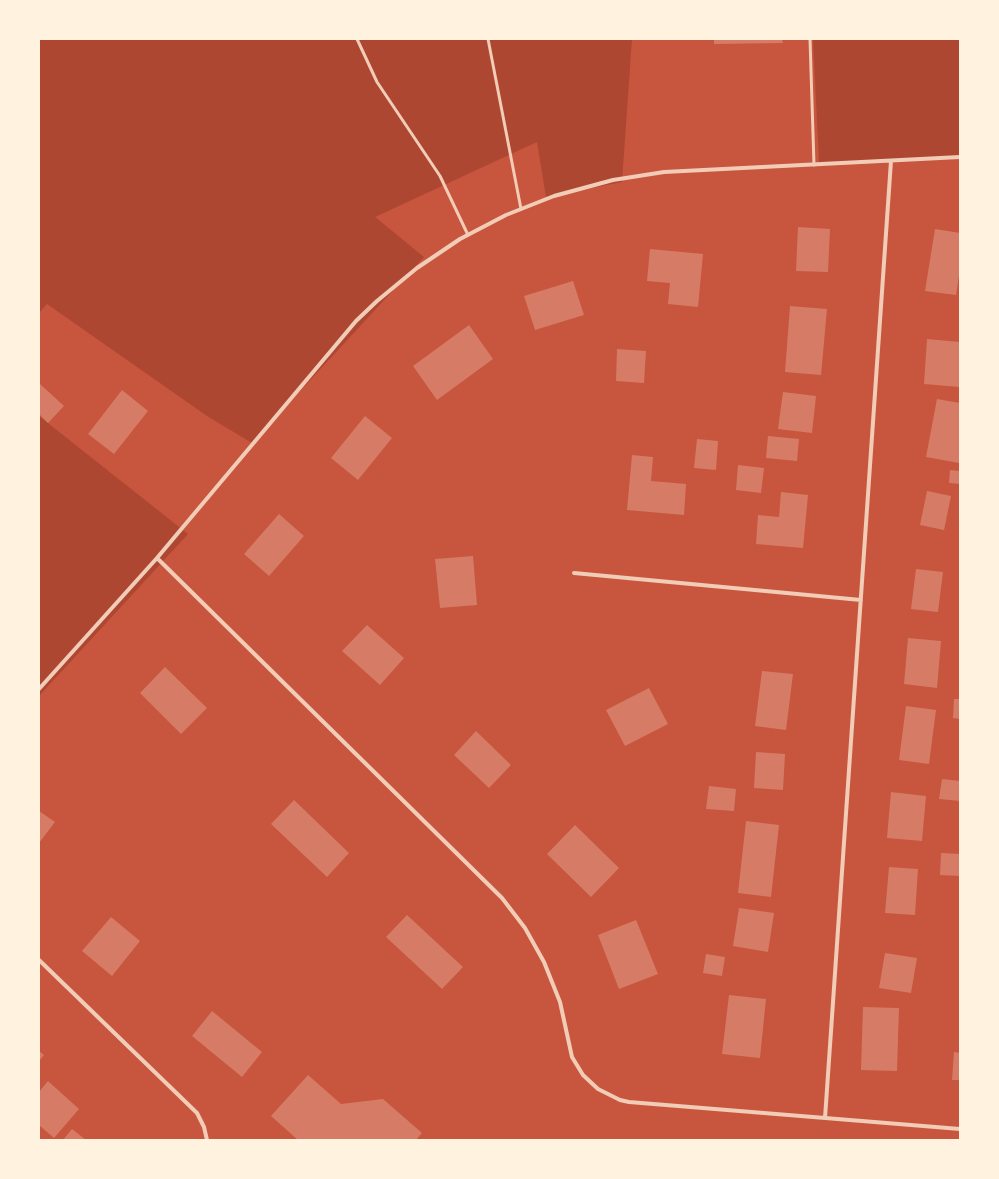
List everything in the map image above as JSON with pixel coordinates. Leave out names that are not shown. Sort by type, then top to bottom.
[{"type":"street","points":[[39,689],[157,558],[356,321],[377,301],[417,268],[468,235],[506,215],[554,196],[612,180],[664,172],[960,157]]},
{"type":"street","points":[[825,1118],[892,161]]},
{"type":"street","points":[[157,558],[502,898],[525,928],[544,962],[560,1002],[572,1056],[583,1075],[598,1089],[620,1100],[629,1102],[960,1129]]},
{"type":"street","points":[[574,573],[861,600]]},
{"type":"street","points":[[39,960],[197,1113],[204,1127],[207,1140]]},
{"type":"lane","points":[[357,39],[377,82],[440,176],[468,235]]},
{"type":"lane","points":[[488,39],[521,209]]},
{"type":"lane","points":[[810,39],[814,165]]},
{"type":"shaded area","points":[[39,39],[632,39],[622,182],[546,197],[537,142],[375,217],[424,257],[252,443],[207,416],[47,304],[39,313]]},
{"type":"shaded area","points":[[813,39],[960,39],[960,158],[819,162]]},
{"type":"shaded area","points":[[39,416],[188,534],[39,696]]},
{"type":"building","points":[[714,39],[782,39],[783,43],[714,44]]},
{"type":"building","points":[[798,227],[830,229],[828,272],[796,271]]},
{"type":"building","points":[[935,229],[960,233],[960,269],[956,295],[925,291]]},
{"type":"building","points":[[650,249],[703,254],[698,307],[668,304],[670,283],[647,281]]},
{"type":"building","points":[[573,281],[584,315],[535,330],[524,296]]},
{"type":"building","points":[[790,306],[827,309],[821,375],[785,372]]},
{"type":"building","points":[[469,325],[493,359],[437,400],[413,366]]},
{"type":"building","points":[[927,339],[960,342],[960,387],[924,384]]},
{"type":"building","points":[[617,349],[646,351],[644,383],[616,381]]},
{"type":"building","points":[[40,384],[64,406],[48,423],[39,414]]},
{"type":"building","points":[[122,390],[148,411],[114,454],[88,434]]},
{"type":"building","points":[[783,392],[816,396],[812,433],[778,429]]},
{"type":"building","points":[[937,399],[960,403],[959,463],[926,457]]},
{"type":"building","points":[[365,416],[392,438],[358,480],[331,458]]},
{"type":"building","points":[[768,436],[799,439],[797,461],[766,458]]},
{"type":"building","points":[[697,439],[718,441],[716,470],[694,468]]},
{"type":"building","points":[[632,455],[653,457],[651,481],[686,484],[684,515],[627,510]]},
{"type":"building","points":[[738,465],[764,468],[761,493],[736,490]]},
{"type":"building","points":[[950,470],[960,471],[960,484],[949,483]]},
{"type":"building","points":[[927,491],[951,496],[944,530],[920,525]]},
{"type":"building","points":[[781,492],[808,495],[803,548],[756,544],[758,515],[779,517]]},
{"type":"building","points":[[279,514],[304,536],[269,576],[244,554]]},
{"type":"building","points":[[473,556],[477,605],[440,608],[435,559]]},
{"type":"building","points":[[916,569],[943,572],[938,612],[911,609]]},
{"type":"building","points":[[367,625],[404,658],[380,685],[342,651]]},
{"type":"building","points":[[908,638],[941,641],[937,688],[904,684]]},
{"type":"building","points":[[165,667],[207,708],[181,734],[140,693]]},
{"type":"building","points":[[762,671],[793,674],[786,730],[755,726]]},
{"type":"building","points":[[649,688],[668,724],[625,746],[606,710]]},
{"type":"building","points":[[954,699],[960,699],[960,719],[953,718]]},
{"type":"building","points":[[906,706],[936,710],[929,764],[899,760]]},
{"type":"building","points":[[476,731],[511,765],[489,788],[454,755]]},
{"type":"building","points":[[756,752],[785,754],[783,790],[754,788]]},
{"type":"building","points":[[942,779],[960,781],[960,801],[939,799]]},
{"type":"building","points":[[709,786],[736,789],[734,811],[706,809]]},
{"type":"building","points":[[891,792],[926,796],[922,841],[887,838]]},
{"type":"building","points":[[294,800],[349,853],[327,877],[271,824]]},
{"type":"building","points":[[39,811],[55,822],[39,843]]},
{"type":"building","points":[[746,821],[779,825],[771,897],[738,893]]},
{"type":"building","points":[[575,825],[619,868],[591,897],[547,854]]},
{"type":"building","points":[[941,853],[960,854],[960,876],[940,875]]},
{"type":"building","points":[[889,867],[918,869],[915,915],[885,913]]},
{"type":"building","points":[[739,908],[774,913],[768,952],[733,946]]},
{"type":"building","points":[[407,915],[463,967],[442,989],[386,937]]},
{"type":"building","points":[[111,917],[140,941],[112,976],[82,951]]},
{"type":"building","points":[[636,920],[658,974],[619,989],[598,935]]},
{"type":"building","points":[[885,953],[917,958],[911,993],[879,988]]},
{"type":"building","points":[[706,954],[725,957],[722,976],[703,973]]},
{"type":"building","points":[[729,995],[766,999],[760,1058],[722,1054]]},
{"type":"building","points":[[863,1007],[899,1008],[897,1071],[861,1070]]},
{"type":"building","points":[[212,1011],[262,1052],[242,1077],[192,1036]]},
{"type":"building","points":[[39,1051],[44,1055],[39,1061]]},
{"type":"building","points":[[954,1052],[960,1053],[960,1080],[952,1080]]},
{"type":"building","points":[[308,1075],[341,1104],[383,1099],[422,1133],[416,1140],[298,1140],[271,1116]]},
{"type":"building","points":[[48,1081],[79,1109],[54,1138],[39,1125],[39,1092]]},
{"type":"building","points":[[72,1129],[86,1140],[63,1140]]}]
